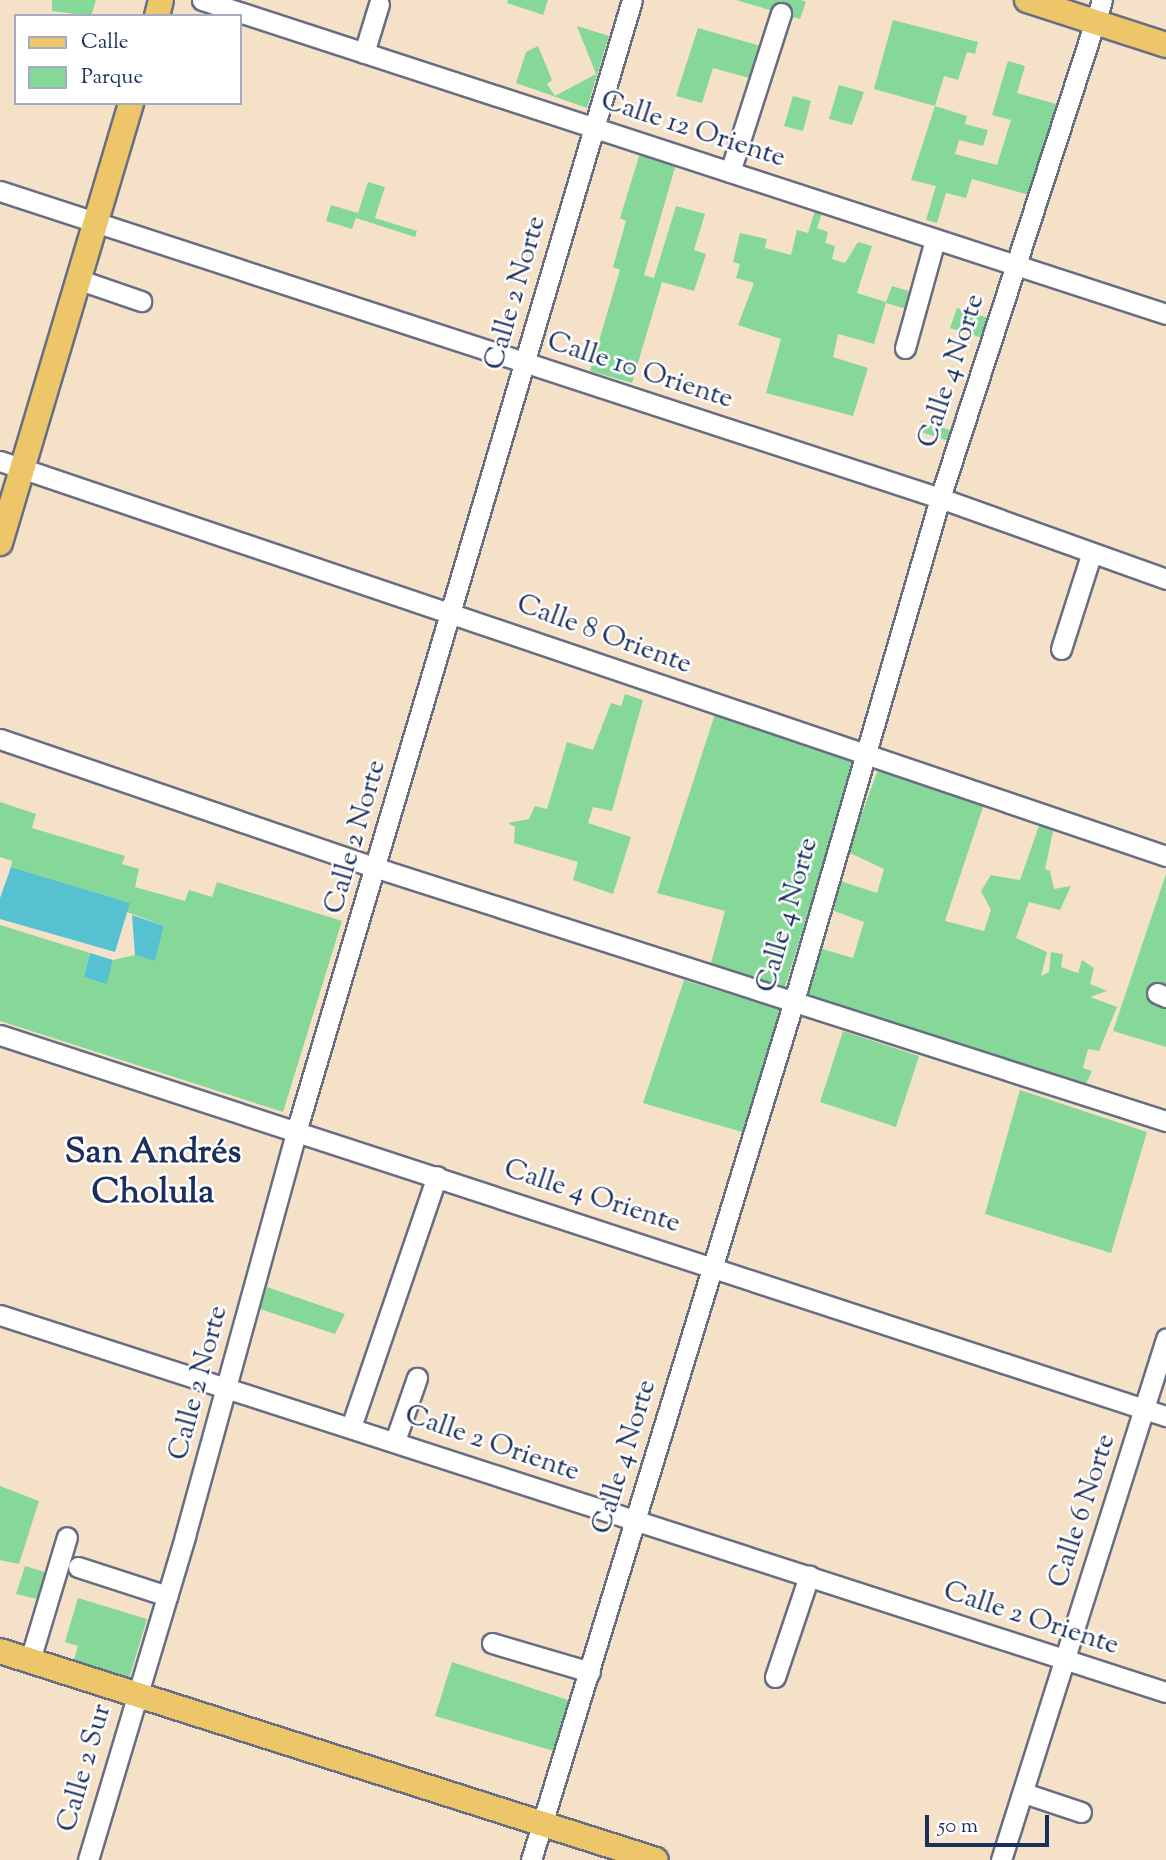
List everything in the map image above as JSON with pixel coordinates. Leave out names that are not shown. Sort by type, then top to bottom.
[{"type":"main road","points":[[1027,0],[1098,11],[1166,45]]},
{"type":"main road","points":[[0,543],[11,465],[77,279],[130,105]]},
{"type":"main road","points":[[0,1651],[136,1691],[656,1860]]},
{"type":"street","name":"Calle 12 Oriente","points":[[202,0],[1166,314]]},
{"type":"street","name":"Calle 2 Norte","points":[[136,1691],[167,1596],[296,1132],[377,867],[632,0]]},
{"type":"street","points":[[364,53],[379,4]]},
{"type":"street","name":"Calle 4 Norte","points":[[531,1860],[794,1001],[863,751],[940,498],[1098,11]]},
{"type":"street","points":[[730,172],[780,13]]},
{"type":"street","name":"Calle 10 Oriente","points":[[0,191],[940,498],[1091,555],[1166,579]]},
{"type":"street","points":[[905,348],[935,240]]},
{"type":"street","points":[[77,279],[141,301]]},
{"type":"street","name":"Calle 8 Oriente","points":[[11,465],[451,610],[706,702],[863,751],[1166,856]]},
{"type":"street","points":[[1060,649],[1091,555]]},
{"type":"street","points":[[0,738],[377,867],[1166,1121]]},
{"type":"street","name":"Calle 4 Oriente","points":[[0,1035],[1166,1416]]},
{"type":"street","points":[[351,1427],[437,1176]]},
{"type":"street","name":"Calle 2 Oriente","points":[[0,1315],[1166,1692]]},
{"type":"street","name":"Calle 6 Norte","points":[[1001,1860],[1166,1339]]},
{"type":"street","points":[[395,1441],[417,1378]]},
{"type":"street","points":[[30,1660],[67,1537]]},
{"type":"street","points":[[78,1567],[167,1596]]},
{"type":"street","points":[[775,1676],[809,1576]]},
{"type":"street","points":[[492,1643],[590,1672]]},
{"type":"street","name":"Calle 2 Sur","points":[[88,1860],[136,1691]]},
{"type":"street","points":[[1024,1793],[1081,1812]]},
{"type":"green space","points":[[52,0],[96,0],[92,14],[52,11]]},
{"type":"green space","points":[[508,0],[548,0],[543,15],[507,3]]},
{"type":"green space","points":[[736,0],[801,0],[806,2],[800,19]]},
{"type":"green space","points":[[893,20],[978,42],[975,54],[967,52],[958,80],[944,76],[935,106],[874,89]]},
{"type":"green space","points":[[577,26],[609,36],[587,108],[516,83],[526,52],[538,46],[552,80],[547,84],[555,96],[596,74]]},
{"type":"green space","points":[[698,28],[764,47],[753,79],[713,68],[702,103],[676,96]]},
{"type":"green space","points":[[1008,61],[1025,66],[1017,93],[1056,104],[1029,195],[972,179],[966,198],[946,193],[937,223],[926,220],[936,186],[911,180],[935,106],[967,116],[965,124],[988,130],[983,146],[959,140],[955,154],[997,165],[1011,120],[992,115]]},
{"type":"green space","points":[[839,85],[864,92],[852,125],[829,119]]},
{"type":"green space","points":[[793,96],[811,101],[803,131],[784,126]]},
{"type":"green space","points":[[640,153],[676,164],[644,275],[654,278],[676,206],[705,214],[694,250],[706,254],[694,291],[662,282],[632,383],[590,371],[620,270],[613,267],[626,221],[620,218]]},
{"type":"green space","points":[[368,182],[385,187],[375,218],[417,231],[415,237],[356,218],[352,229],[326,221],[331,205],[358,213]]},
{"type":"green space","points":[[816,207],[823,210],[817,228],[828,232],[825,243],[835,246],[832,259],[845,263],[858,242],[872,246],[857,293],[886,302],[892,286],[915,293],[910,310],[886,303],[874,344],[838,334],[833,357],[868,368],[853,416],[766,393],[781,339],[738,325],[754,283],[736,278],[740,264],[733,262],[740,233],[767,239],[765,248],[791,255],[797,230],[808,233]]},
{"type":"green space","points":[[957,308],[992,319],[986,339],[950,328]]},
{"type":"green space","points":[[960,399],[965,401],[952,442],[918,431],[921,421],[950,430]]},
{"type":"green space","points":[[625,694],[643,700],[612,811],[593,807],[588,823],[631,837],[613,894],[573,880],[578,862],[514,843],[515,827],[508,823],[529,819],[535,806],[547,809],[567,742],[593,750],[611,703],[621,706]]},
{"type":"green space","points":[[715,714],[856,758],[785,987],[711,963],[725,911],[657,893]]},
{"type":"green space","points":[[880,764],[985,801],[945,921],[984,931],[991,910],[981,891],[991,875],[1020,880],[1040,823],[1054,827],[1045,869],[1050,871],[1054,889],[1071,886],[1060,910],[1029,902],[1016,938],[1047,952],[1041,976],[1049,972],[1051,952],[1063,954],[1061,967],[1078,973],[1082,960],[1094,968],[1090,984],[1107,991],[1090,997],[1117,1007],[1099,1051],[1088,1049],[1083,1068],[1092,1071],[1086,1084],[807,996],[819,948],[853,958],[864,922],[834,911],[840,881],[877,893],[884,869],[848,852]]},
{"type":"green space","points":[[0,802],[36,814],[32,828],[125,856],[122,864],[139,869],[135,887],[185,901],[189,890],[212,897],[217,882],[342,921],[283,1112],[0,1021],[0,925],[90,953],[84,977],[107,983],[113,960],[135,955],[155,960],[164,926],[127,912],[129,903],[11,867],[12,861],[0,857]]},
{"type":"green space","points":[[1166,874],[1166,1047],[1113,1031]]},
{"type":"green space","points":[[684,980],[782,1010],[742,1132],[643,1103]]},
{"type":"green space","points":[[843,1031],[919,1056],[896,1127],[820,1102]]},
{"type":"green space","points":[[1020,1090],[1147,1132],[1111,1253],[985,1214]]},
{"type":"green space","points":[[267,1287],[345,1314],[335,1334],[260,1309]]},
{"type":"green space","points":[[0,1486],[39,1501],[19,1564],[0,1560]]},
{"type":"green space","points":[[25,1566],[48,1573],[37,1599],[16,1594]]},
{"type":"green space","points":[[78,1598],[147,1619],[129,1679],[74,1660],[78,1646],[65,1642]]},
{"type":"green space","points":[[452,1662],[571,1701],[554,1751],[435,1716]]},
{"type":"water","points":[[11,867],[130,903],[115,952],[0,919],[0,898]]},
{"type":"water","points":[[132,915],[164,926],[155,961],[135,955]]},
{"type":"water","points":[[90,953],[113,960],[107,984],[84,977]]},
{"type":"district","name":"San Andrés Cholula","points":[[153,1174]]}]
